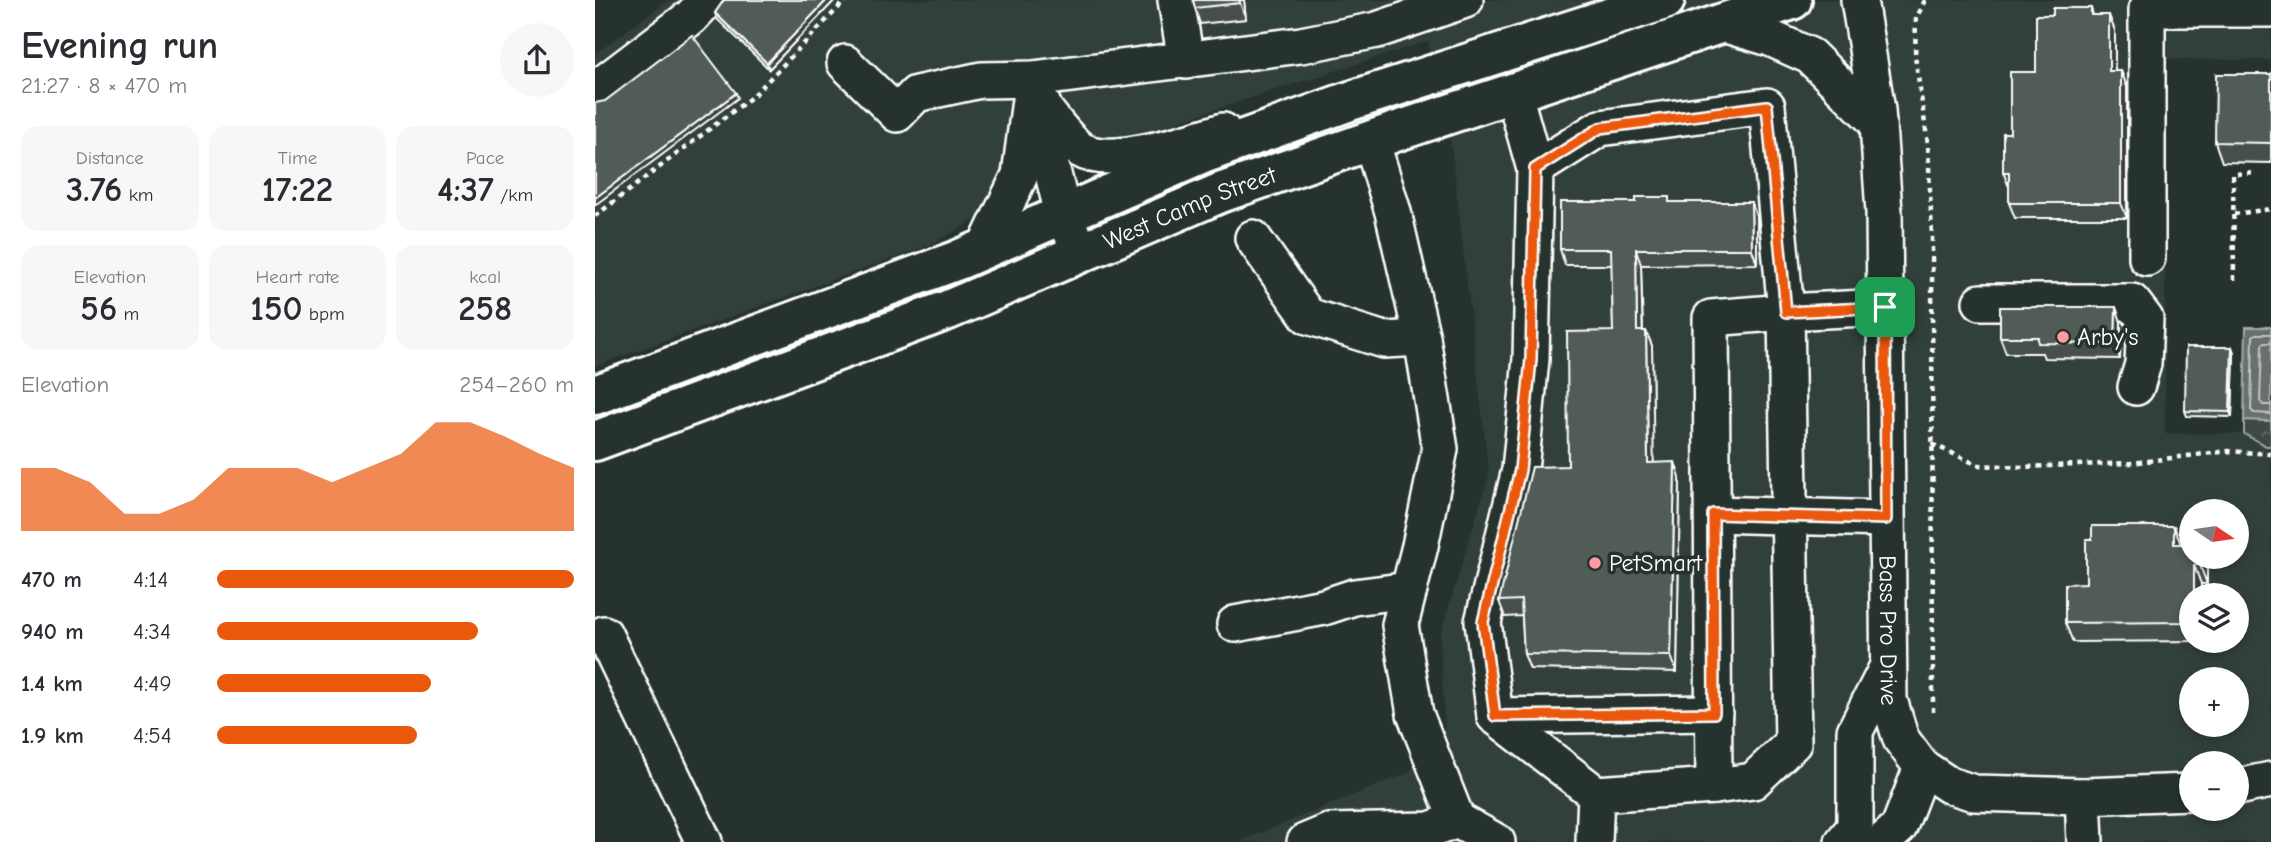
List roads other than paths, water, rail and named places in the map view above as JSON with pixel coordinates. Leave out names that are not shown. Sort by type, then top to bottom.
[{"type":"main road","name":"West Camp Street","points":[[595,395],[958,260],[1205,153],[1614,8],[1665,0]]},
{"type":"main road","name":"West Camp Street","points":[[595,441],[948,310],[1220,193],[1792,0]]},
{"type":"street","points":[[595,90],[691,17],[707,0]]},
{"type":"street","points":[[1177,0],[1186,61]]},
{"type":"street","points":[[845,63],[897,114],[916,94],[981,80],[1038,94],[1186,61],[1301,45],[1377,30],[1465,0]]},
{"type":"street","name":"Bass Pro Drive","points":[[1859,0],[1878,123],[1884,212],[1889,700],[1901,739],[1922,767],[1949,785],[1974,793],[2083,796],[2179,792]]},
{"type":"street","points":[[2147,258],[2147,9],[2266,6]]},
{"type":"street","points":[[1723,24],[1770,38],[1810,56],[1878,123]]},
{"type":"street","points":[[1038,94],[1080,149],[1099,157],[1139,154],[1245,125],[1271,129]]},
{"type":"street","points":[[1038,94],[1063,214],[1081,253]]},
{"type":"street","points":[[985,248],[1020,175],[1038,94]]},
{"type":"street","points":[[1514,94],[1535,169],[1531,359],[1520,470],[1483,622],[1495,716],[1596,794],[1753,781],[1793,743],[1786,312],[1767,106],[1600,128],[1535,169]]},
{"type":"street","points":[[1371,140],[1393,212],[1422,338],[1440,449],[1400,625],[1415,714],[1457,820],[1497,842]]},
{"type":"street","points":[[1253,238],[1308,316],[1384,340],[1422,338]]},
{"type":"street","points":[[1981,302],[2132,302],[2145,319],[2143,364],[2136,387]]},
{"type":"street","points":[[1714,786],[1711,318],[1885,307]]},
{"type":"street","points":[[1713,514],[1886,519]]},
{"type":"street","points":[[1235,624],[1324,607],[1353,597],[1409,590]]},
{"type":"street","points":[[604,634],[704,842]]},
{"type":"street","points":[[1843,842],[1854,827],[1855,731],[1888,665]]},
{"type":"street","points":[[1495,716],[1714,713]]},
{"type":"street","points":[[1882,842],[1899,827],[1922,767]]},
{"type":"street","points":[[2249,785],[2271,780]]},
{"type":"street","points":[[1594,842],[1596,794]]},
{"type":"street","points":[[2083,796],[2085,842]]},
{"type":"street","points":[[1305,842],[1329,832],[1395,836],[1430,830],[1457,820]]},
{"type":"water","points":[[2246,327],[2271,327],[2271,421],[2244,420]]},
{"type":"place","name":"Arby's","points":[[2063,337]]},
{"type":"place","name":"PetSmart","points":[[1595,563]]}]
